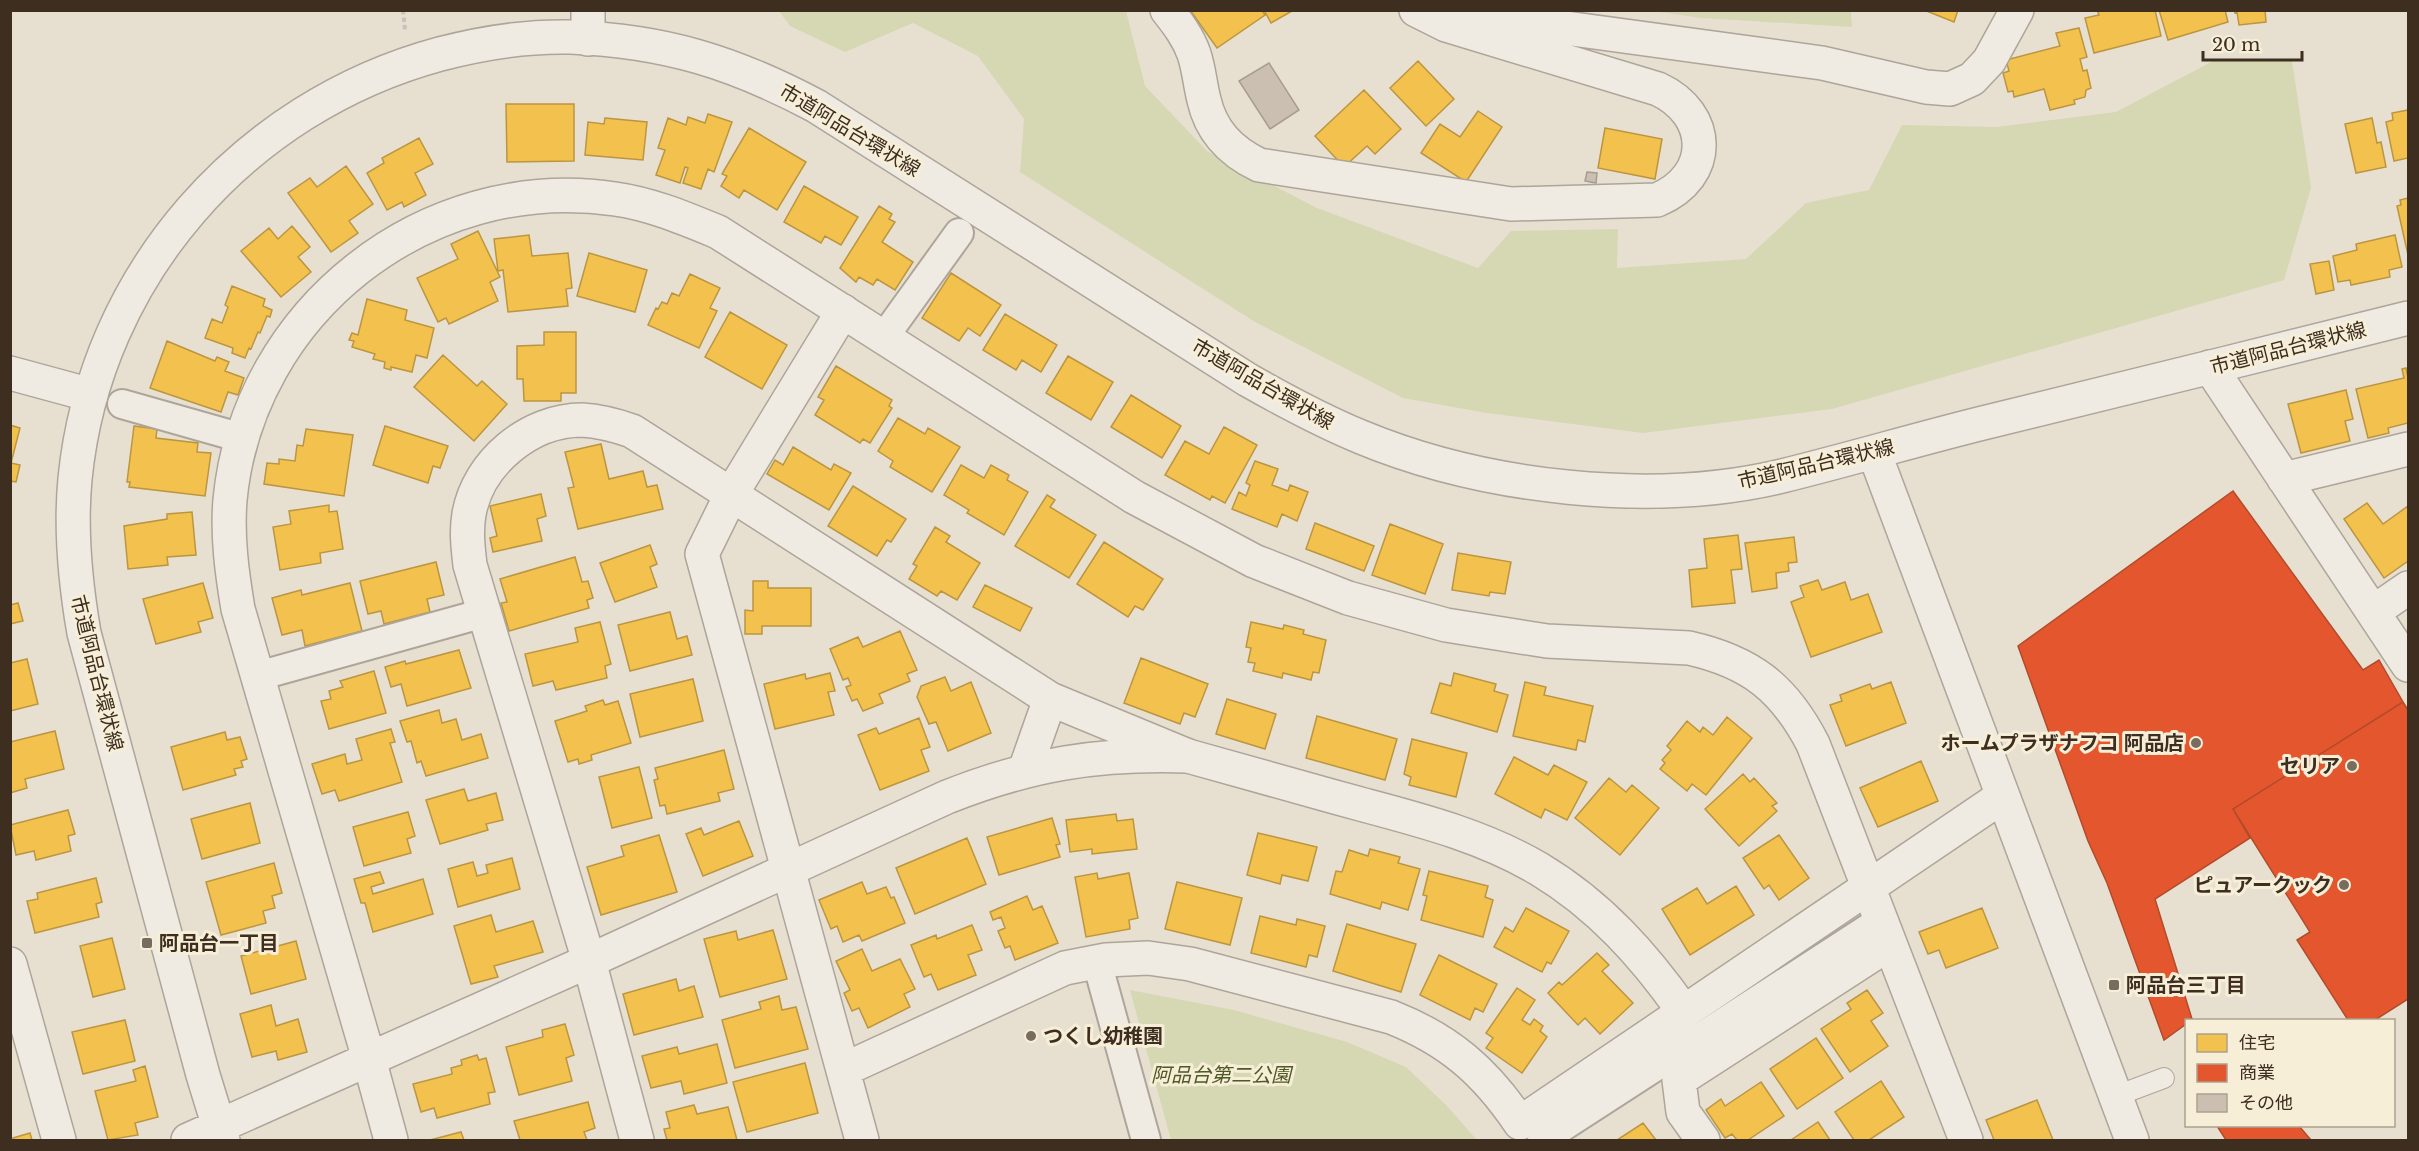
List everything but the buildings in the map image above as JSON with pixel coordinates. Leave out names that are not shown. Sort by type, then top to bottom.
[{"type":"street","points":[[1167,10],[1181,27],[1194,55],[1204,100],[1217,133],[1243,157],[1258,165],[1511,204],[1657,200],[1683,185],[1692,173],[1698,152],[1698,130],[1683,104],[1672,95],[1446,26],[1416,10]]},
{"type":"street","points":[[1469,10],[1500,19],[1822,63],[1926,87],[1950,88],[1972,79],[1989,60],[2017,10]]},
{"type":"street","name":"市道阿品台環状線","points":[[221,1133],[203,1075],[84,633],[75,581],[73,530],[75,478],[91,395],[115,329],[139,282],[167,239],[200,199],[236,163],[277,130],[320,102],[366,79],[415,61],[465,47],[517,40],[568,37],[588,25],[620,41],[671,49],[722,63],[770,82],[816,106],[1248,380],[1323,421],[1402,452],[1464,470],[1527,482],[1612,490],[1655,490],[1697,488],[1782,476],[2409,318]]},
{"type":"street","points":[[391,1140],[238,609],[230,554],[230,500],[242,438],[258,395],[283,347],[317,304],[357,267],[402,237],[453,215],[505,201],[560,196],[614,199],[668,211],[718,232],[1134,497],[1254,561],[1316,587],[1413,618],[1479,632],[1547,641],[1689,648],[1716,654],[1741,665],[1764,680],[1784,698],[1801,720],[1813,744],[1966,1140]]},
{"type":"street","points":[[884,337],[959,233]]},
{"type":"street","points":[[843,311],[732,493],[702,554],[862,1140]]},
{"type":"street","points":[[2210,367],[2409,665]]},
{"type":"street","points":[[10,373],[91,395]]},
{"type":"street","points":[[122,404],[242,438]]},
{"type":"street","points":[[637,1140],[589,961],[470,565],[467,539],[469,513],[477,489],[491,466],[509,448],[531,433],[555,424],[581,420],[607,423],[632,430],[1050,699],[1188,756],[1446,827],[1494,845],[1539,869],[1582,898],[1612,925],[1654,970],[1684,1012]]},
{"type":"street","points":[[2284,479],[2409,449]]},
{"type":"street","points":[[1874,452],[2132,1140]]},
{"type":"street","points":[[2373,612],[2409,588]]},
{"type":"street","points":[[258,676],[484,613]]},
{"type":"street","points":[[1025,770],[1050,699]]},
{"type":"street","points":[[188,1140],[221,1133],[369,1059],[947,797],[985,782],[1065,761],[1105,756],[1188,756]]},
{"type":"street","points":[[843,1070],[1065,968],[1097,962],[1148,958],[1190,964],[1391,1017],[1435,1037],[1468,1061],[1492,1083],[1520,1123],[2003,796]]},
{"type":"street","points":[[1542,1140],[1884,932]]},
{"type":"street","points":[[1703,1140],[1683,1112],[1679,1080],[1884,932]]},
{"type":"street","points":[[1097,962],[1146,1140]]},
{"type":"street","points":[[10,964],[59,1140]]},
{"type":"lane","points":[[2116,1096],[2164,1078]]},
{"type":"path","points":[[403,10],[405,30]]},
{"type":"green space","points":[[779,11],[1126,11],[1145,86],[1207,151],[1317,208],[1478,268],[1511,231],[1618,229],[1617,268],[1746,259],[1806,203],[1869,190],[1902,125],[1997,127],[2116,112],[2215,60],[2292,61],[2311,188],[2284,280],[1832,409],[1643,433],[1487,413],[1403,398],[1255,322],[1020,172],[1024,119],[978,56],[913,23],[845,52],[790,26]]},
{"type":"green space","points":[[1653,11],[1851,11],[1852,27],[1701,18]]},
{"type":"green space","name":"阿品台第二公園","points":[[1130,990],[1234,1010],[1347,1042],[1406,1067],[1446,1105],[1477,1140],[1171,1140]]},
{"type":"place","name":"ホームプラザナフコ 阿品店","points":[[2196,743]]},
{"type":"place","name":"セリア","points":[[2352,766]]},
{"type":"place","name":"ピュアークック","points":[[2344,885]]},
{"type":"place","name":"阿品台一丁目","points":[[147,943]]},
{"type":"place","name":"阿品台三丁目","points":[[2114,985]]},
{"type":"place","name":"つくし幼稚園","points":[[1031,1036]]}]
